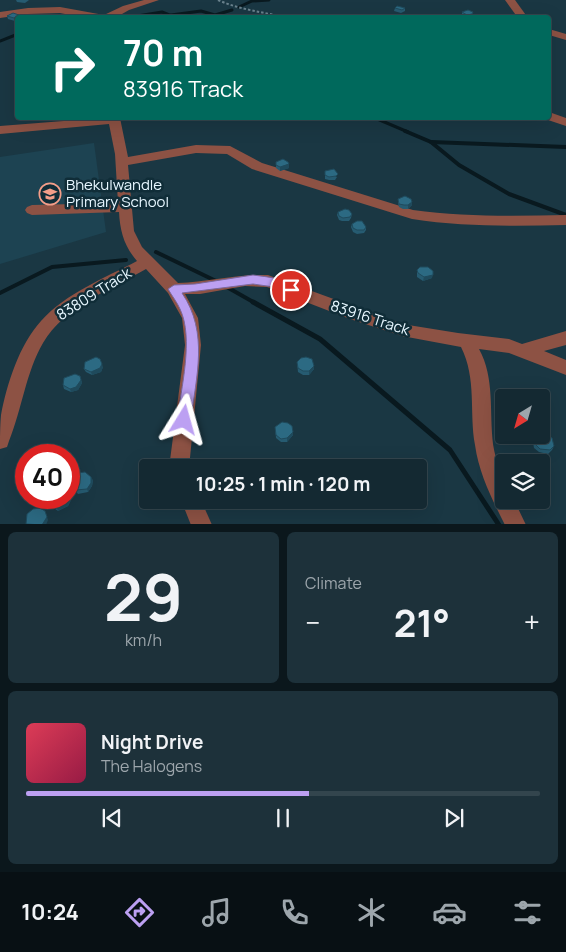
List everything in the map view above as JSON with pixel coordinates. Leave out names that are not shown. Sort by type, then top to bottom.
[{"type":"street","points":[[109,15],[125,4],[154,0]]},
{"type":"street","points":[[510,0],[521,15]]},
{"type":"street","points":[[0,15],[28,11],[60,10],[88,15]]},
{"type":"street","points":[[551,33],[566,37]]},
{"type":"street","points":[[551,117],[566,122]]},
{"type":"street","points":[[0,130],[96,120]]},
{"type":"street","points":[[115,120],[122,162],[127,231],[136,250],[174,289],[190,318],[192,344],[180,459]]},
{"type":"street","points":[[122,162],[196,149],[222,149],[237,153],[257,166],[412,214],[467,220],[566,220]]},
{"type":"street","points":[[32,210],[124,206]]},
{"type":"street","name":"83809 Track","points":[[0,441],[32,348],[49,323],[76,302],[147,262]]},
{"type":"street","name":"83916 Track","points":[[174,289],[200,288],[244,280],[268,281],[386,325],[415,333],[499,344],[523,350],[566,368]]},
{"type":"street","points":[[523,350],[566,338]]},
{"type":"street","points":[[466,341],[474,356],[481,382],[484,445],[494,483],[516,524]]},
{"type":"street","points":[[195,509],[202,524]]},
{"type":"path","points":[[218,0],[235,8],[251,9],[276,15]]},
{"type":"shaded area","name":"Bhekulwandle Primary School","points":[[94,143],[106,232],[0,264],[0,157]]},
{"type":"building","points":[[397,6],[405,8],[402,10],[395,8]]},
{"type":"building","points":[[468,10],[473,12],[472,14],[467,15],[462,12]]},
{"type":"building","points":[[13,13],[19,15],[15,15],[14,18],[7,16]]},
{"type":"building","points":[[283,159],[289,164],[280,167],[276,165],[276,162]]},
{"type":"building","points":[[334,169],[338,174],[336,176],[329,177],[325,175],[325,171]]},
{"type":"building","points":[[405,196],[411,199],[412,202],[408,205],[399,204],[398,199]]},
{"type":"building","points":[[345,209],[349,210],[352,214],[350,217],[343,218],[339,216],[338,212]]},
{"type":"building","points":[[362,221],[366,227],[364,230],[353,228],[352,224]]},
{"type":"building","points":[[420,267],[428,267],[433,271],[433,275],[424,277],[418,273],[417,270]]},
{"type":"building","points":[[96,357],[100,359],[102,364],[100,368],[91,372],[84,369],[85,362]]},
{"type":"building","points":[[301,358],[312,359],[314,366],[309,371],[303,371],[298,368],[297,362]]},
{"type":"building","points":[[75,374],[80,376],[81,380],[76,387],[70,389],[63,385],[64,378]]},
{"type":"building","points":[[282,422],[292,426],[293,432],[287,438],[281,439],[276,435],[275,427]]},
{"type":"building","points":[[550,437],[552,438],[554,446],[550,450],[540,449],[535,444],[550,444]]},
{"type":"building","points":[[85,472],[91,477],[91,483],[87,489],[80,490],[80,473]]},
{"type":"building","points":[[33,509],[42,509],[45,511],[47,517],[43,524],[26,524],[27,514]]},
{"type":"waterway","points":[[239,7],[252,1],[269,0]]},
{"type":"waterway","points":[[171,15],[201,11],[215,15],[232,10]]},
{"type":"waterway","points":[[144,15],[162,12],[170,15]]},
{"type":"waterway","points":[[0,41],[15,35]]},
{"type":"waterway","points":[[380,120],[408,132]]},
{"type":"waterway","points":[[405,131],[431,142]]},
{"type":"waterway","points":[[431,142],[566,147]]},
{"type":"waterway","points":[[431,142],[459,165],[509,194],[566,215]]},
{"type":"waterway","points":[[156,252],[218,282]]},
{"type":"waterway","points":[[0,293],[52,267],[126,260]]},
{"type":"waterway","points":[[225,286],[255,303]]},
{"type":"waterway","points":[[253,302],[320,339],[450,450],[498,524]]},
{"type":"place","name":"Bhekulwandle Primary School","points":[[50,194]]},
{"type":"route","points":[[184,420],[192,362],[192,328],[186,309],[174,289],[253,280],[276,283],[291,290]]}]
